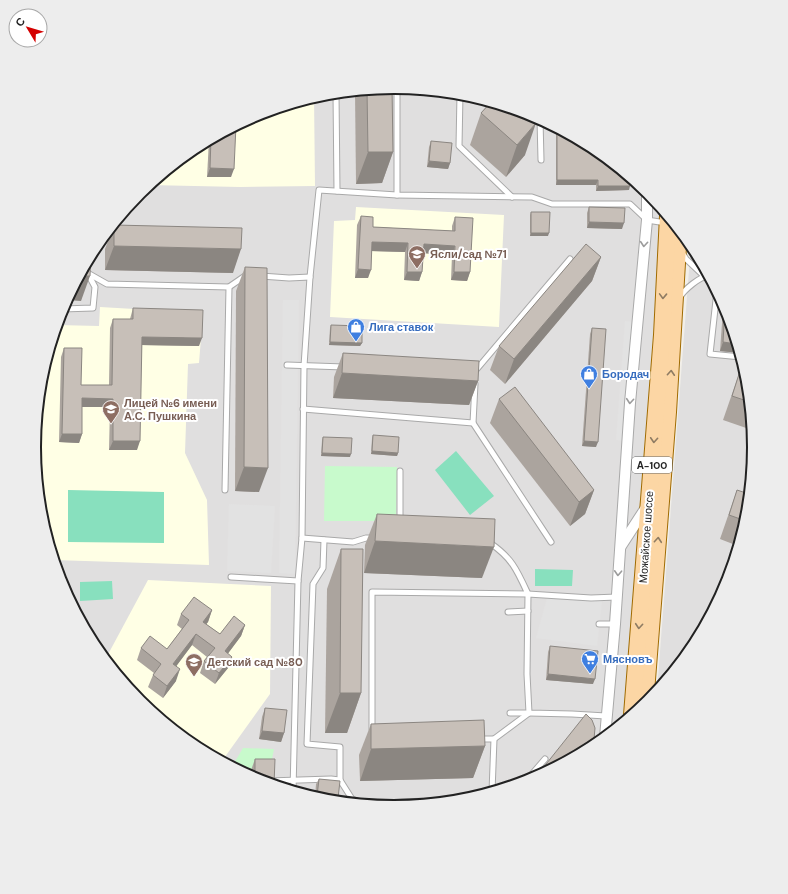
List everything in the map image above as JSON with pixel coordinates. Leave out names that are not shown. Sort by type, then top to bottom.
[{"type":"main road","name":"Можайское шоссе","points":[[633,707],[671,228]]},
{"type":"main road","name":"Можайское шоссе","points":[[646,695],[679,248],[674,232]]},
{"type":"street","points":[[605,730],[615,624],[630,402],[646,220],[646,199]]},
{"type":"street","points":[[620,548],[649,503]]},
{"type":"lane","points":[[397,94],[397,195]]},
{"type":"lane","points":[[336,99],[337,191]]},
{"type":"lane","points":[[460,100],[459,146],[512,197]]},
{"type":"lane","points":[[520,120],[526,120]]},
{"type":"lane","points":[[540,126],[541,160]]},
{"type":"lane","points":[[294,785],[298,581],[302,538],[304,366],[310,277],[319,190],[397,195],[532,197],[552,204],[630,204],[646,220],[666,222]]},
{"type":"lane","points":[[679,248],[686,259],[701,272]]},
{"type":"lane","points":[[551,542],[473,423],[476,370],[570,259]]},
{"type":"lane","points":[[88,273],[107,284],[229,287],[247,275],[289,278],[310,277]]},
{"type":"lane","points":[[69,309],[93,308],[95,287],[88,273]]},
{"type":"lane","points":[[675,306],[683,292],[704,277]]},
{"type":"lane","points":[[225,490],[229,287]]},
{"type":"lane","points":[[716,302],[710,354],[735,356]]},
{"type":"lane","points":[[287,365],[351,367]]},
{"type":"lane","points":[[468,370],[476,370]]},
{"type":"lane","points":[[303,409],[473,423]]},
{"type":"lane","points":[[400,471],[400,523]]},
{"type":"lane","points":[[302,538],[353,542],[366,538],[379,538]]},
{"type":"lane","points":[[324,540],[322,568],[313,584],[307,744],[340,747],[340,780],[351,797]]},
{"type":"lane","points":[[482,542],[490,543],[511,561],[517,570],[528,594],[527,674],[529,713]]},
{"type":"lane","points":[[232,577],[298,581]]},
{"type":"lane","points":[[372,732],[372,592],[528,594],[591,598],[617,597]]},
{"type":"lane","points":[[508,612],[528,611]]},
{"type":"lane","points":[[599,624],[615,624]]},
{"type":"lane","points":[[510,713],[606,716]]},
{"type":"lane","points":[[472,739],[494,738],[529,713]]},
{"type":"lane","points":[[492,786],[494,738]]},
{"type":"lane","points":[[535,770],[545,759]]},
{"type":"lane","points":[[281,781],[340,780]]},
{"type":"shaded area","points":[[394,94],[440,97],[485,106],[507,113],[550,130],[570,141],[609,167],[644,197],[661,216],[635,597],[624,715],[590,741],[550,764],[529,773],[485,788],[440,797],[394,800],[371,799],[348,797],[303,788],[259,773],[217,753],[179,727],[144,697],[114,662],[100,643],[77,603],[53,538],[44,493],[42,470],[41,447],[44,401],[53,356],[60,334],[77,291],[88,270],[114,232],[144,197],[179,167],[198,153],[238,130],[303,106],[348,97],[371,95]]},
{"type":"shaded area","points":[[314,103],[315,186],[240,187],[157,185],[198,153],[238,130],[281,113]]},
{"type":"shaded area","name":"Ясли/сад №71","points":[[356,207],[504,215],[499,327],[330,317],[334,221],[355,220]]},
{"type":"shaded area","points":[[690,254],[711,291],[735,356],[744,401],[747,447],[746,470],[744,493],[735,538],[720,582],[700,624],[688,643],[658,681]]},
{"type":"shaded area","points":[[283,300],[299,300],[295,574],[279,573]]},
{"type":"shaded area","name":"Лицей №6 имени А.С. Пушкина","points":[[100,307],[203,313],[199,363],[188,364],[185,453],[207,500],[209,565],[60,560],[53,538],[44,493],[41,447],[44,401],[53,356],[63,325],[99,326]]},
{"type":"shaded area","points":[[625,321],[635,322],[626,441],[616,440]]},
{"type":"shaded area","points":[[229,504],[275,506],[271,573],[227,571]]},
{"type":"shaded area","name":"Детский сад №80","points":[[148,580],[271,586],[270,694],[225,757],[198,741],[179,727],[144,697],[108,654]]},
{"type":"shaded area","points":[[547,598],[602,601],[597,646],[536,638]]},
{"type":"green space","points":[[456,451],[494,496],[470,515],[435,470]]},
{"type":"green space","points":[[325,466],[397,467],[396,521],[324,521]]},
{"type":"green space","points":[[68,490],[164,492],[164,543],[68,542]]},
{"type":"green space","points":[[535,569],[573,570],[572,586],[535,586]]},
{"type":"green space","points":[[112,581],[113,599],[80,601],[80,582]]},
{"type":"green space","points":[[243,748],[274,749],[269,775],[259,773],[235,762]]},
{"type":"building","points":[[392,94],[393,152],[368,152],[367,95]]},
{"type":"building","points":[[487,107],[535,124],[517,145],[481,113]]},
{"type":"building","points":[[236,131],[234,169],[210,168],[211,145]]},
{"type":"building","points":[[557,134],[590,153],[609,167],[630,186],[598,186],[598,180],[557,180]]},
{"type":"building","points":[[431,141],[452,143],[450,163],[429,161]]},
{"type":"building","points":[[589,207],[625,208],[624,223],[589,222]]},
{"type":"building","points":[[531,212],[550,212],[549,233],[531,233]]},
{"type":"building","points":[[361,216],[373,217],[373,227],[455,231],[455,217],[473,218],[470,272],[454,272],[455,246],[424,244],[422,272],[407,272],[408,243],[372,242],[371,270],[358,269]]},
{"type":"building","points":[[120,225],[242,228],[241,249],[114,246],[114,232]]},
{"type":"building","points":[[586,244],[601,257],[514,359],[499,346]]},
{"type":"building","points":[[90,266],[90,276],[85,276]]},
{"type":"building","points":[[245,267],[267,268],[268,468],[244,467]]},
{"type":"building","points":[[133,308],[203,310],[202,338],[142,337],[140,441],[113,441],[113,399],[82,398],[82,434],[62,434],[64,348],[82,348],[81,385],[112,385],[113,319],[133,319]]},
{"type":"building","points":[[724,323],[731,343],[723,342]]},
{"type":"building","points":[[331,325],[362,326],[362,343],[330,342]]},
{"type":"building","points":[[592,328],[606,329],[598,442],[584,441]]},
{"type":"building","points":[[343,353],[479,361],[478,381],[342,373]]},
{"type":"building","points":[[739,374],[744,400],[732,396]]},
{"type":"building","points":[[515,387],[594,490],[579,502],[499,399]]},
{"type":"building","points":[[373,435],[399,437],[398,453],[372,451]]},
{"type":"building","points":[[323,437],[352,438],[351,454],[322,453]]},
{"type":"building","points":[[737,490],[744,492],[739,519],[729,515]]},
{"type":"building","points":[[377,514],[495,519],[494,547],[375,541]]},
{"type":"building","points":[[341,549],[363,549],[361,693],[340,693]]},
{"type":"building","points":[[194,597],[212,610],[203,622],[220,634],[234,616],[245,625],[225,651],[232,657],[219,673],[204,661],[215,648],[196,634],[173,664],[180,669],[167,686],[153,675],[161,664],[141,648],[150,636],[167,649],[189,620],[181,614]]},
{"type":"building","points":[[550,646],[598,651],[595,679],[548,674]]},
{"type":"building","points":[[265,708],[287,710],[284,733],[262,731]]},
{"type":"building","points":[[586,714],[592,720],[595,728],[594,738],[544,767]]},
{"type":"building","points":[[484,720],[485,746],[371,749],[371,724]]},
{"type":"building","points":[[255,759],[275,759],[274,779],[255,771]]},
{"type":"building","points":[[319,779],[340,781],[338,795],[318,791]]},
{"type":"place","name":"Ясли/сад №71","points":[[417,269]]},
{"type":"place","name":"Лига ставок","points":[[356,342]]},
{"type":"place","name":"Бородач","points":[[589,389]]},
{"type":"place","name":"Лицей №6 имени А.С. Пушкина","points":[[111,424]]},
{"type":"place","name":"Мясновъ","points":[[590,674]]},
{"type":"place","name":"Детский сад №80","points":[[194,677]]}]
